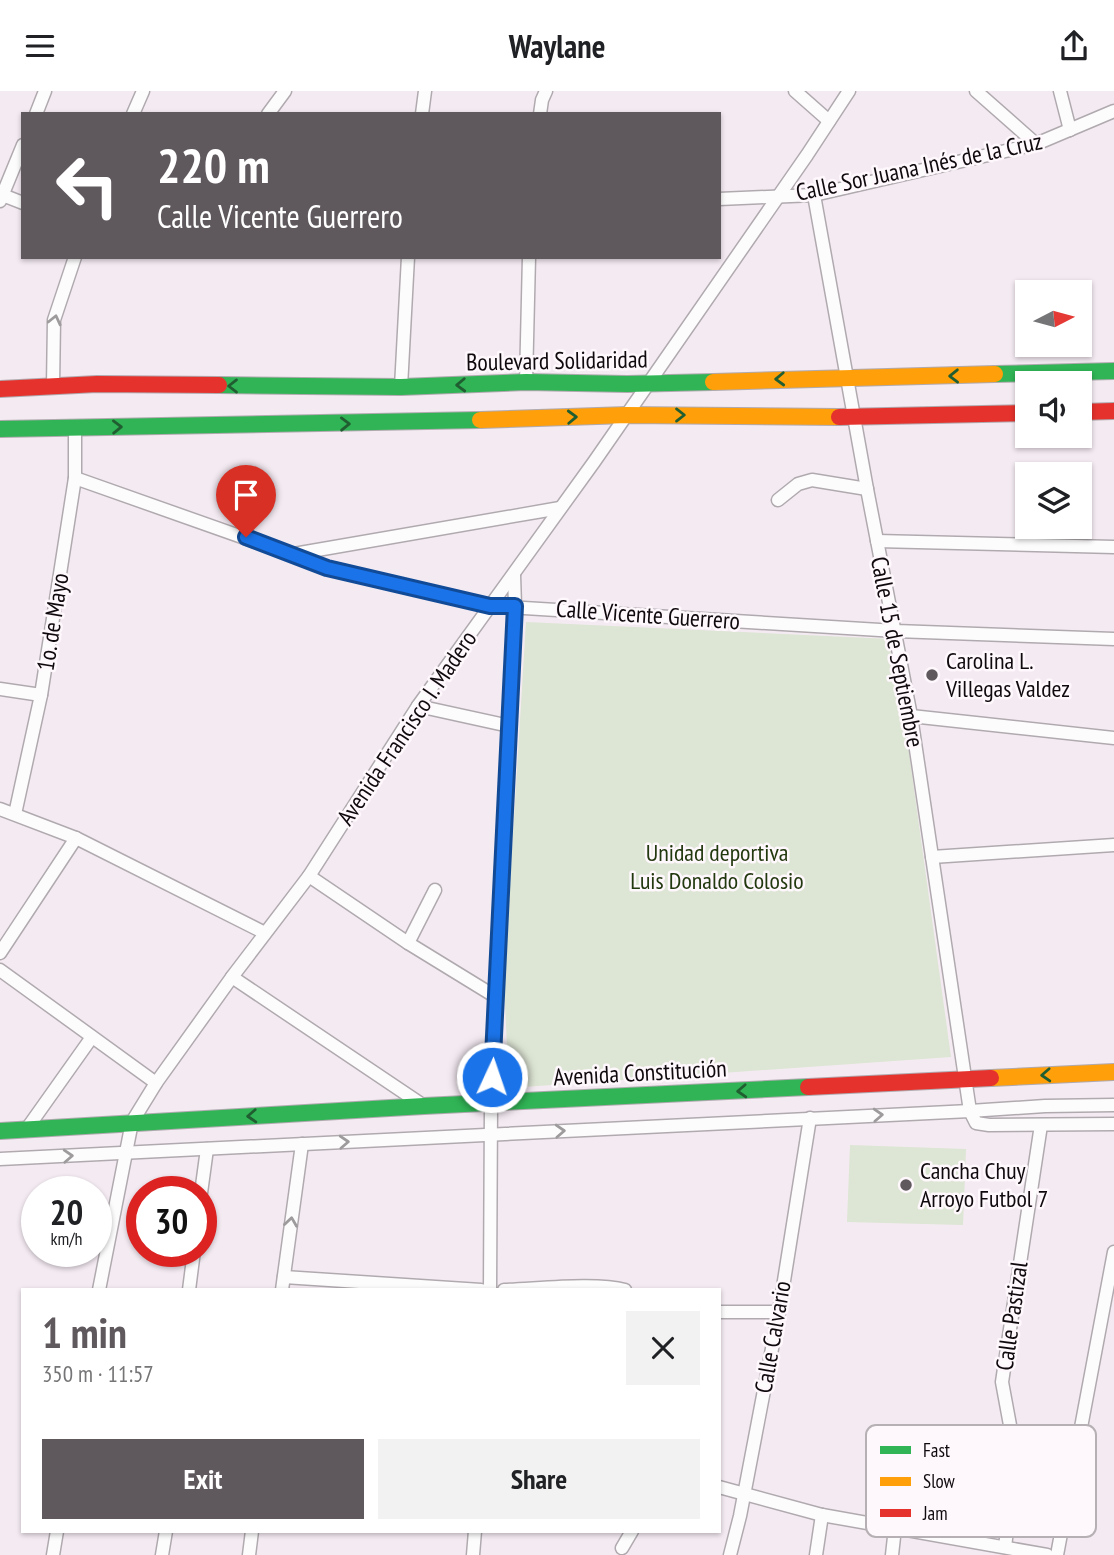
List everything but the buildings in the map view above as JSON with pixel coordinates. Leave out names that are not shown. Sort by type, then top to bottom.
[{"type":"main road","name":"Boulevard Solidaridad","points":[[0,389],[97,384],[401,387],[526,382],[650,383],[1114,371]]},
{"type":"main road","points":[[1092,412],[1114,411]]},
{"type":"main road","points":[[0,429],[341,424],[627,415],[854,417],[1015,413]]},
{"type":"main road","name":"Avenida Constitución","points":[[0,1131],[424,1106],[1114,1072]]},
{"type":"street","points":[[37,112],[45,91]]},
{"type":"street","points":[[134,112],[143,91]]},
{"type":"street","points":[[269,112],[285,91]]},
{"type":"street","points":[[422,112],[425,91]]},
{"type":"street","points":[[540,112],[546,91]]},
{"type":"street","points":[[795,91],[828,121]]},
{"type":"street","name":"Avenida Francisco I. Madero","points":[[99,1288],[132,1122],[156,1083],[264,933],[309,876],[418,706],[650,383],[849,91]]},
{"type":"street","points":[[976,91],[1036,144]]},
{"type":"street","points":[[1060,91],[1070,130]]},
{"type":"street","name":"Calle Sor Juana Inés de la Cruz","points":[[721,199],[814,195],[1036,144],[1114,111]]},
{"type":"street","points":[[21,150],[1,197],[21,202]]},
{"type":"street","name":"Calle 15 de Septiembre","points":[[814,195],[911,716],[970,1111]]},
{"type":"street","points":[[53,386],[54,320],[74,259]]},
{"type":"street","points":[[401,387],[408,259]]},
{"type":"street","points":[[526,382],[529,259]]},
{"type":"street","name":"1o. de Mayo","points":[[15,814],[41,695],[75,478],[75,427]]},
{"type":"street","name":"Calle Vicente Guerrero","points":[[75,478],[327,568],[490,606],[896,631],[1114,639]]},
{"type":"street","points":[[778,500],[798,484],[812,481],[867,489]]},
{"type":"street","points":[[294,554],[560,508]]},
{"type":"street","points":[[877,541],[1114,547]]},
{"type":"street","points":[[490,1288],[491,1104],[515,606],[514,575]]},
{"type":"street","points":[[0,689],[41,695]]},
{"type":"street","points":[[418,706],[509,726]]},
{"type":"street","points":[[911,716],[1114,738]]},
{"type":"street","points":[[0,809],[76,838],[264,933]]},
{"type":"street","points":[[0,953],[76,838]]},
{"type":"street","points":[[932,857],[1114,845]]},
{"type":"street","points":[[309,876],[408,943],[496,997]]},
{"type":"street","points":[[408,943],[435,890]]},
{"type":"street","points":[[0,971],[156,1083]]},
{"type":"street","points":[[232,977],[424,1106]]},
{"type":"street","points":[[26,1130],[92,1037]]},
{"type":"street","points":[[0,1159],[1045,1106],[1114,1105]]},
{"type":"street","points":[[970,1111],[976,1123],[1114,1123]]},
{"type":"street","name":"Calle Calvario","points":[[730,1555],[779,1312],[810,1118]]},
{"type":"street","name":"Calle Pastizal","points":[[1010,1425],[1002,1382],[1041,1125]]},
{"type":"street","points":[[302,1144],[283,1283],[424,1288]]},
{"type":"street","points":[[203,1176],[207,1149]]},
{"type":"street","points":[[1082,1425],[1114,1252]]},
{"type":"street","points":[[189,1288],[192,1267]]},
{"type":"street","points":[[547,1288],[620,1288]]},
{"type":"street","points":[[721,1312],[779,1312]]},
{"type":"street","points":[[721,1488],[822,1515],[866,1523]]},
{"type":"street","points":[[816,1555],[822,1515]]},
{"type":"street","points":[[52,1555],[57,1533]]},
{"type":"street","points":[[162,1555],[166,1533]]},
{"type":"street","points":[[249,1555],[252,1533]]},
{"type":"street","points":[[473,1555],[475,1533]]},
{"type":"street","points":[[622,1548],[631,1533]]},
{"type":"street","points":[[892,1555],[894,1537]]},
{"type":"street","points":[[947,1537],[1047,1555]]},
{"type":"street","name":"Calle Pastizal","points":[[1005,1547],[1006,1537]]},
{"type":"street","points":[[1058,1555],[1061,1537]]},
{"type":"green space","name":"Unidad deportiva Luis Donaldo Colosio","points":[[526,622],[890,639],[906,731],[951,1057],[509,1088],[504,983]]},
{"type":"green space","name":"Cancha Chuy Arroyo Futbol 7","points":[[850,1145],[966,1149],[963,1225],[847,1222]]},
{"type":"traffic: fast","points":[[995,374],[1114,371]]},
{"type":"traffic: fast","points":[[219,385],[401,387],[526,382],[713,382]]},
{"type":"traffic: fast","points":[[0,429],[480,420]]},
{"type":"traffic: fast","points":[[0,1131],[808,1087]]},
{"type":"traffic: slow","points":[[713,382],[995,374]]},
{"type":"traffic: slow","points":[[480,420],[627,415],[839,417]]},
{"type":"traffic: slow","points":[[991,1078],[1114,1072]]},
{"type":"traffic: jam","points":[[0,389],[97,384],[219,385]]},
{"type":"traffic: jam","points":[[1092,412],[1114,411]]},
{"type":"traffic: jam","points":[[839,417],[1015,413]]},
{"type":"traffic: jam","points":[[808,1087],[991,1078]]},
{"type":"place","name":"Carolina L. Villegas Valdez","points":[[932,675]]},
{"type":"place","name":"Cancha Chuy Arroyo Futbol 7","points":[[906,1185]]},
{"type":"route","points":[[246,537],[327,568],[490,606],[515,606],[492,1077]]}]
